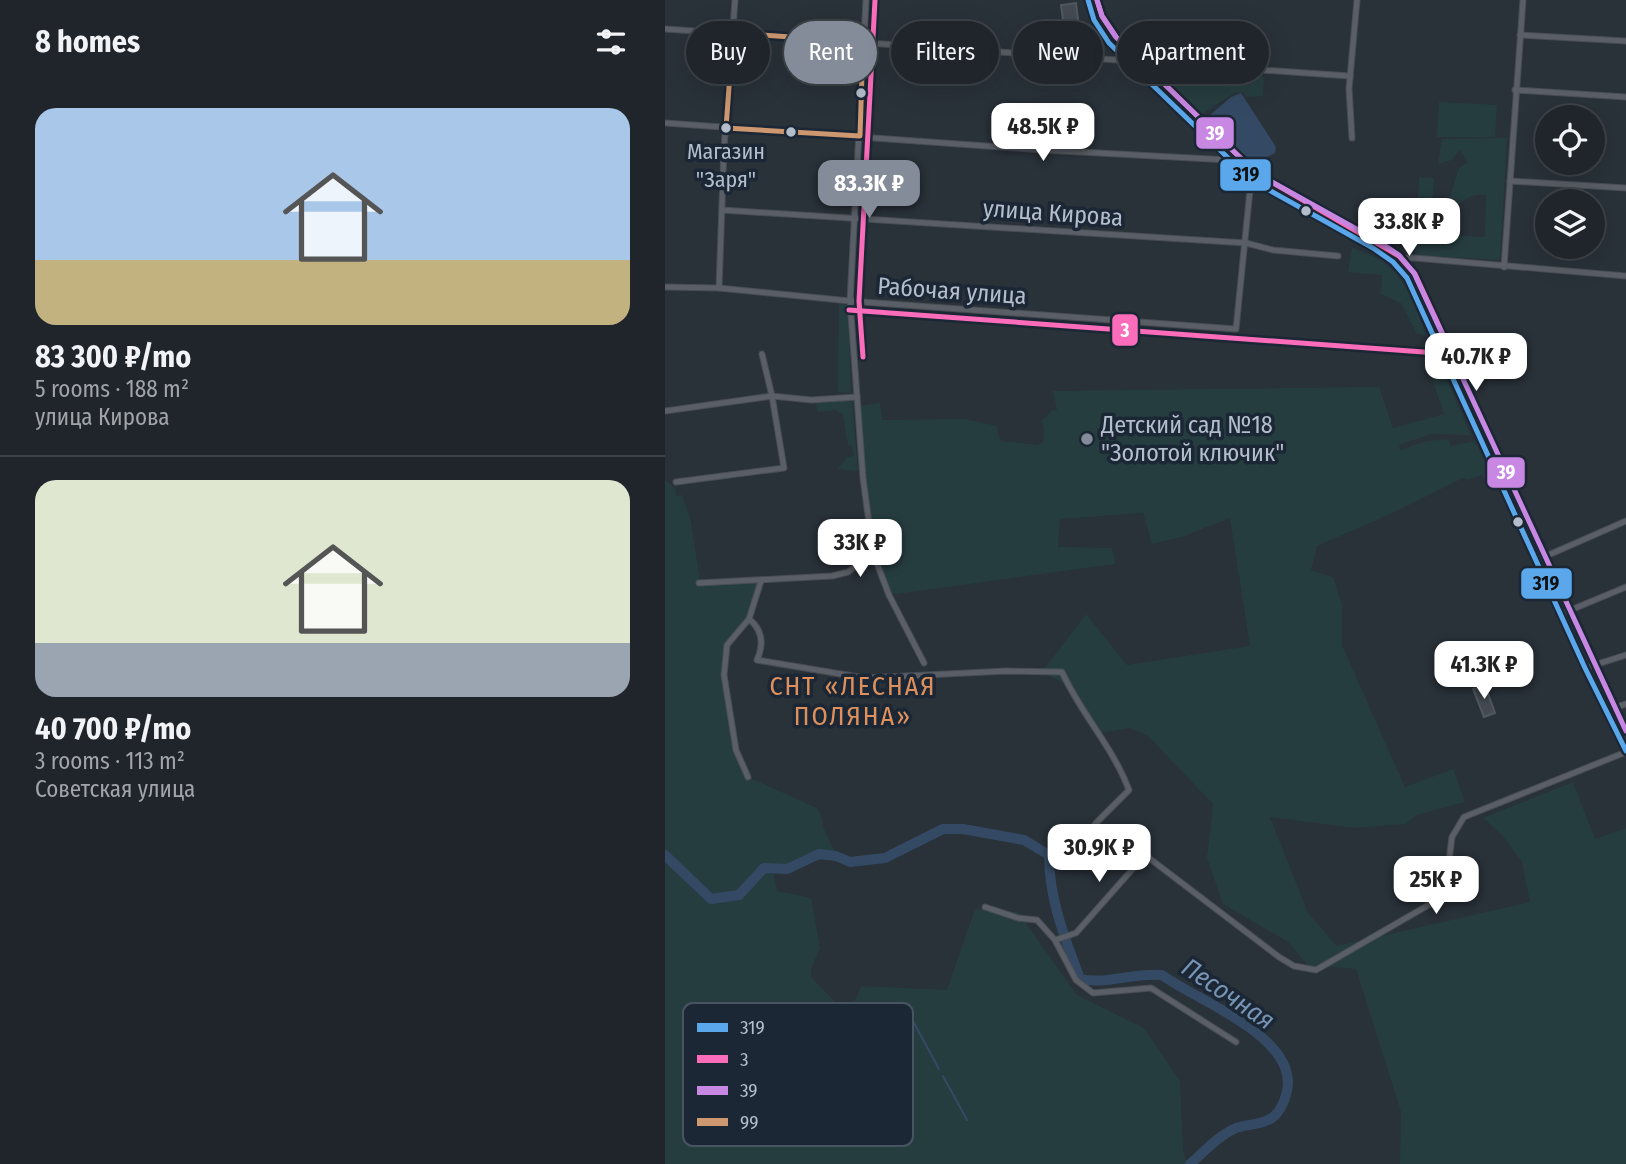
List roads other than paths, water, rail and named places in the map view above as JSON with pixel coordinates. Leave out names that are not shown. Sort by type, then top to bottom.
[{"type":"main road","points":[[1088,0],[1101,32],[1117,49]]},
{"type":"main road","points":[[1152,84],[1251,180],[1394,262],[1407,278],[1626,752]]},
{"type":"street","points":[[733,21],[734,0]]},
{"type":"street","points":[[864,21],[866,0]]},
{"type":"street","points":[[1352,138],[1350,76],[1357,0]]},
{"type":"street","points":[[1504,267],[1523,0]]},
{"type":"street","points":[[665,29],[686,30]]},
{"type":"street","points":[[1520,35],[1626,41]]},
{"type":"street","points":[[877,43],[1117,62]]},
{"type":"street","points":[[1269,70],[1350,76]]},
{"type":"street","points":[[719,288],[729,84]]},
{"type":"street","points":[[862,84],[850,302],[873,553],[889,595],[924,663]]},
{"type":"street","points":[[1515,90],[1626,97]]},
{"type":"street","points":[[665,123],[1229,160]]},
{"type":"street","points":[[1246,243],[1251,180]]},
{"type":"street","points":[[1510,181],[1626,188]]},
{"type":"street","name":"улица Кирова","points":[[722,210],[1246,243],[1273,250],[1338,256]]},
{"type":"street","name":"Рабочая улица","points":[[665,287],[719,288],[850,302],[1236,329],[1246,243]]},
{"type":"street","points":[[1394,262],[1397,258],[1415,258],[1626,276]]},
{"type":"street","points":[[676,482],[784,468],[762,354]]},
{"type":"street","points":[[665,411],[772,396],[811,400],[857,397]]},
{"type":"street","points":[[1537,560],[1626,521]]},
{"type":"street","points":[[699,583],[832,576],[848,572],[873,553]]},
{"type":"street","points":[[748,777],[736,750],[724,676],[727,645],[749,619],[761,581]]},
{"type":"street","points":[[1561,614],[1626,587]]},
{"type":"street","points":[[749,619],[757,626],[762,636],[757,660],[844,676],[909,677],[1006,671],[1062,672],[1090,724],[1102,737],[1129,790],[1096,823],[1085,839]]},
{"type":"street","points":[[1585,668],[1626,655]]},
{"type":"street","points":[[1606,710],[1626,704]]},
{"type":"street","points":[[1055,940],[1076,933],[1145,855],[1279,957],[1294,966],[1316,970],[1432,903],[1447,877],[1452,837],[1464,817],[1626,752]]},
{"type":"street","points":[[985,906],[1018,918],[1037,920],[1055,940],[1076,980],[1093,993],[1150,988],[1236,1042]]},
{"type":"water","points":[[1241,93],[1276,147],[1275,153],[1252,165],[1209,121],[1210,115],[1231,97]]},
{"type":"waterway","name":"Песочная","points":[[665,855],[711,899],[739,895],[764,868],[787,869],[819,854],[836,856],[850,862],[885,858],[943,829],[963,829],[1024,840],[1049,855],[1055,903],[1080,979],[1162,975],[1242,1022],[1262,1037],[1277,1054],[1287,1072],[1287,1091],[1272,1118],[1229,1131],[1190,1164]]},
{"type":"waterway","points":[[913,1021],[939,1069]]},
{"type":"waterway","points":[[943,1076],[967,1120]]},
{"type":"place","name":"Магазин \"Заря\"","points":[[726,128]]},
{"type":"place","name":"Детский сад №18 \"Золотой ключик\"","points":[[1087,439]]},
{"type":"district","name":"СНТ «ЛЕСНАЯ ПОЛЯНА»","points":[[853,701]]}]
